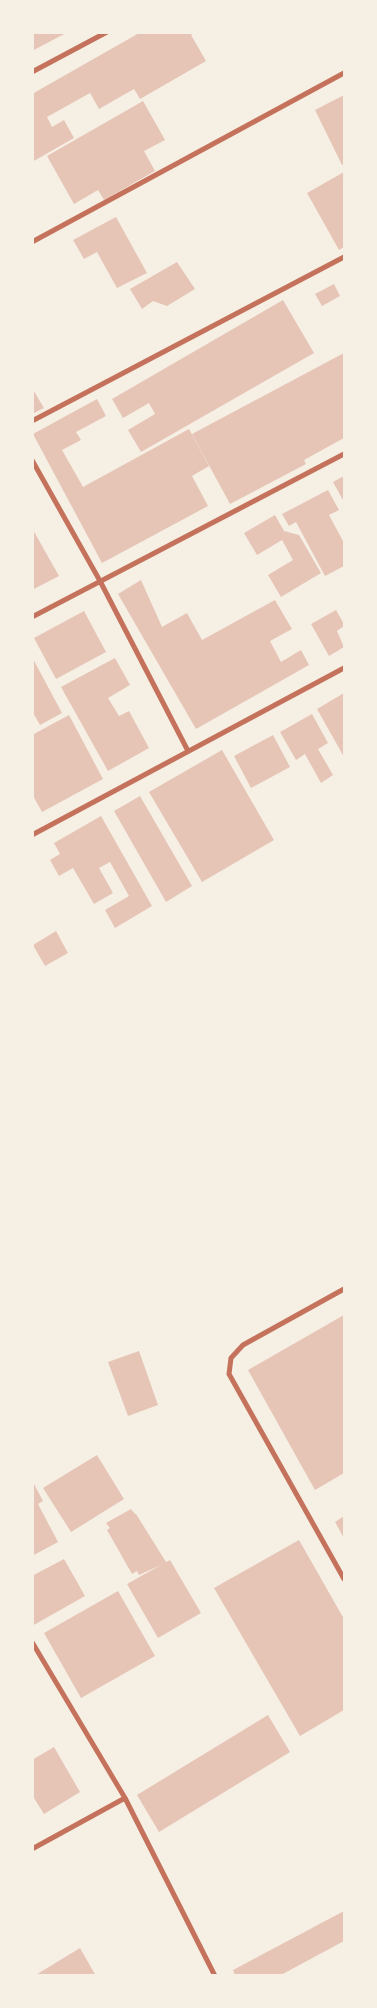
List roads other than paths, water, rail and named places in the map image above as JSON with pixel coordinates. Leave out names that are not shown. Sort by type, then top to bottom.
[{"type":"street","points":[[32,72],[107,32]]},
{"type":"street","points":[[32,242],[344,73]]},
{"type":"street","points":[[32,421],[344,257]]},
{"type":"street","points":[[32,617],[344,454]]},
{"type":"street","points":[[32,460],[100,581],[188,751]]},
{"type":"street","points":[[32,835],[344,668]]},
{"type":"street","points":[[344,1288],[243,1345],[231,1358],[229,1374],[344,1579]]},
{"type":"street","points":[[32,1642],[125,1798],[215,1976]]},
{"type":"street","points":[[32,1848],[125,1798]]}]
